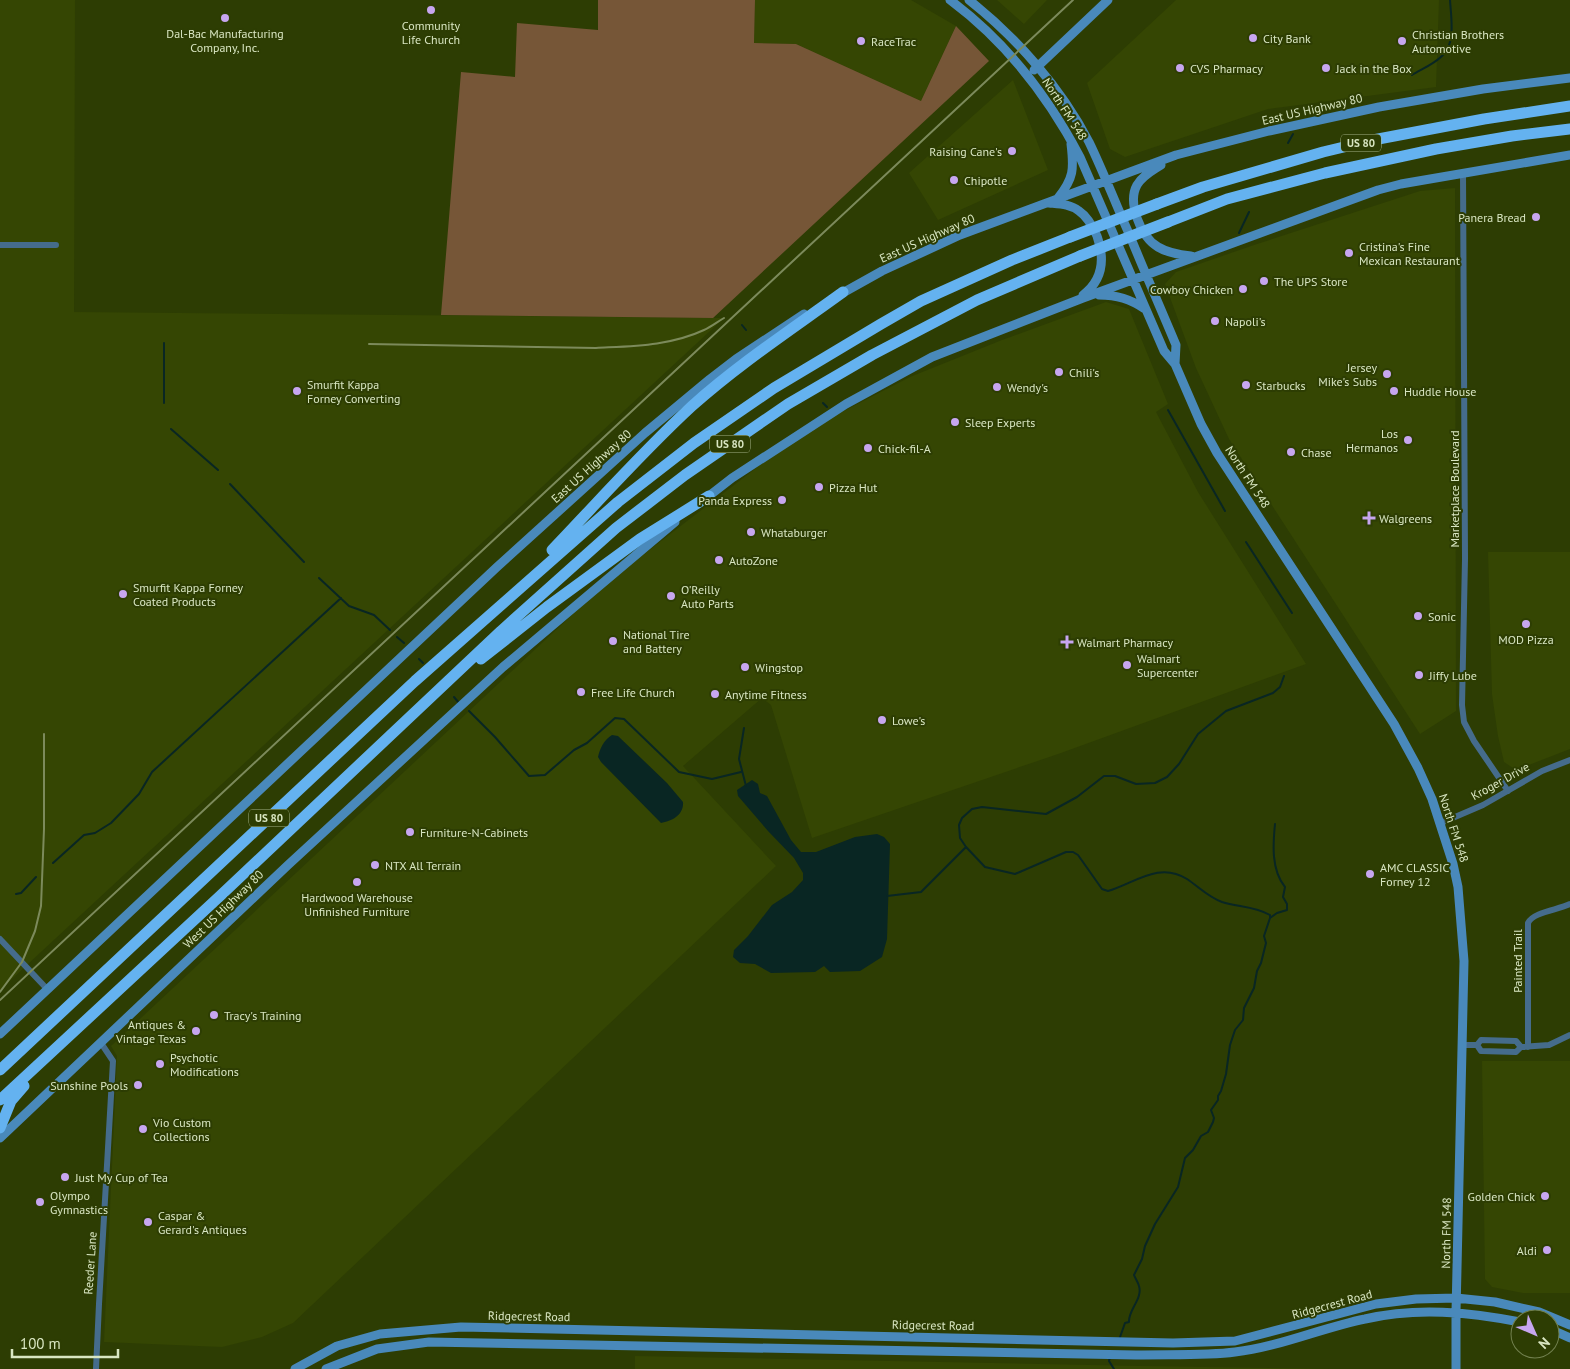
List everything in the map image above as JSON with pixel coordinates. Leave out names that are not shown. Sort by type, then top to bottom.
[{"type":"highway","name":"US 80","points":[[0,1070],[415,681],[541,569],[626,496],[694,443],[774,388],[921,301],[1012,260],[1203,187],[1265,168],[1356,144],[1484,119],[1570,106]]},
{"type":"highway","name":"US 80","points":[[0,1100],[501,631],[616,528],[685,475],[788,404],[872,355],[977,300],[1080,256],[1227,199],[1325,173],[1436,149],[1570,128]]},
{"type":"highway","points":[[541,569],[552,550],[644,452],[693,406],[745,362],[843,292]]},
{"type":"highway","points":[[427,702],[547,608],[640,539],[709,496]]},
{"type":"highway","points":[[0,1128],[11,1101],[41,1063]]},
{"type":"main road","name":"North FM 548","points":[[950,0],[989,32],[1028,75],[1070,138],[1164,351],[1174,364],[1201,424],[1217,453],[1401,737],[1421,774],[1441,823],[1458,887],[1464,960],[1456,1369]]},
{"type":"main road","name":"North FM 548","points":[[969,0],[1004,31],[1037,67],[1064,102],[1081,129],[1106,181],[1176,345],[1174,364]]},
{"type":"main road","points":[[1028,75],[1108,0]]},
{"type":"main road","name":"East US Highway 80","points":[[48,990],[497,567],[645,433],[710,379],[776,331],[882,271],[934,246],[1176,155],[1269,131],[1379,106],[1483,89],[1570,78]]},
{"type":"main road","points":[[1058,199],[1073,174],[1070,138]]},
{"type":"main road","points":[[1176,155],[1151,170],[1142,179],[1134,193],[1135,209],[1145,235],[1152,243],[1168,252],[1195,256]]},
{"type":"main road","points":[[709,496],[732,478],[810,427],[895,376],[932,357],[1195,256],[1378,190],[1401,184],[1570,155]]},
{"type":"main road","points":[[1047,202],[1069,206],[1079,211],[1092,225],[1099,243],[1102,260],[1100,274],[1092,288],[1075,301]]},
{"type":"main road","points":[[1091,295],[1112,295],[1130,300],[1145,309]]},
{"type":"main road","name":"West US Highway 80","points":[[0,1138],[280,872],[467,701],[556,622],[681,517],[709,496]]},
{"type":"main road","points":[[0,1034],[48,990]]},
{"type":"main road","name":"Ridgecrest Road","points":[[295,1369],[337,1346],[380,1334],[462,1327],[1132,1342],[1234,1341],[1376,1304],[1416,1299],[1456,1298],[1495,1302],[1539,1312],[1570,1325]]},
{"type":"main road","name":"Ridgecrest Road","points":[[326,1369],[378,1349],[429,1342],[1107,1354],[1234,1352],[1257,1348],[1372,1317],[1414,1312],[1456,1312],[1510,1320]]},
{"type":"street","name":"Marketplace Boulevard","points":[[1463,173],[1465,559],[1462,705],[1464,722],[1474,742],[1508,791]]},
{"type":"street","points":[[0,245],[56,245]]},
{"type":"street","name":"Kroger Drive","points":[[1441,823],[1482,806],[1542,771],[1570,760]]},
{"type":"street","name":"Painted Trail","points":[[1525,1047],[1528,923],[1535,915],[1556,910],[1570,904]]},
{"type":"street","points":[[0,939],[48,990]]},
{"type":"street","points":[[1477,1045],[1481,1051],[1516,1052],[1525,1047],[1549,1045],[1570,1035]]},
{"type":"street","points":[[1477,1045],[1481,1040],[1516,1041],[1525,1047]]},
{"type":"street","name":"Reeder Lane","points":[[96,1369],[113,1061],[101,1043]]},
{"type":"street","points":[[1463,1045],[1477,1045]]},
{"type":"shaded area","points":[[0,0],[75,0],[74,312],[724,318],[0,990]]},
{"type":"shaded area","points":[[598,0],[755,0],[754,43],[796,44],[921,101],[956,26],[989,61],[713,318],[441,315],[461,72],[515,77],[517,23],[598,30]]},
{"type":"shaded area","points":[[755,0],[911,0],[956,26],[921,101],[796,44],[754,43]]},
{"type":"shaded area","points":[[997,0],[1047,0],[1024,24]]},
{"type":"shaded area","points":[[1176,0],[1439,0],[1436,87],[1268,109],[1125,157],[1110,149],[1087,83]]},
{"type":"shaded area","points":[[1013,80],[1048,170],[938,220],[909,173]]},
{"type":"shaded area","points":[[1455,188],[1456,711],[1420,734],[1229,439],[1196,368],[1165,284],[1176,272],[1254,245],[1420,191]]},
{"type":"shaded area","points":[[1106,302],[1129,309],[1168,404],[1156,412],[1198,492],[1306,664],[1061,753],[812,838],[771,705],[762,698],[683,766],[776,866],[293,1323],[262,1337],[222,1347],[104,1342],[117,1056],[111,1046],[605,584],[768,459],[834,416],[910,377],[1002,340]]},
{"type":"shaded area","points":[[1488,552],[1570,552],[1570,749],[1516,770],[1504,762],[1492,694]]},
{"type":"shaded area","points":[[1482,1061],[1570,1061],[1570,1293],[1523,1293],[1492,1287],[1485,1279]]},
{"type":"shaded area","points":[[635,1356],[1141,1366],[1330,1369],[635,1369]]},
{"type":"water","points":[[612,735],[618,736],[667,783],[683,802],[682,810],[676,817],[661,823],[601,762],[598,757],[600,750]]},
{"type":"water","points":[[752,780],[758,784],[760,793],[767,796],[791,840],[801,852],[816,852],[855,837],[877,834],[884,837],[890,844],[887,939],[882,957],[860,971],[830,972],[824,966],[815,972],[771,973],[755,964],[740,963],[733,957],[734,950],[748,936],[772,905],[792,892],[803,880],[803,873],[794,858],[738,796],[737,790]]},
{"type":"waterway","points":[[1412,75],[1435,62],[1446,51],[1452,30],[1450,0]]},
{"type":"waterway","points":[[1288,143],[1293,134]]},
{"type":"waterway","points":[[1239,233],[1249,212]]},
{"type":"waterway","points":[[742,325],[746,330]]},
{"type":"waterway","points":[[164,343],[164,403]]},
{"type":"waterway","points":[[823,403],[827,407]]},
{"type":"waterway","points":[[1168,410],[1225,511]]},
{"type":"waterway","points":[[171,429],[218,470]]},
{"type":"waterway","points":[[230,484],[304,562]]},
{"type":"waterway","points":[[1246,542],[1292,613]]},
{"type":"waterway","points":[[319,578],[349,606],[374,615],[390,630]]},
{"type":"waterway","points":[[53,863],[84,835],[95,833],[111,823],[139,794],[152,772],[341,598]]},
{"type":"waterway","points":[[397,637],[404,643]]},
{"type":"waterway","points":[[419,659],[423,663]]},
{"type":"waterway","points":[[1119,1340],[1125,1323],[1129,1322],[1139,1295],[1139,1286],[1134,1275],[1142,1259],[1145,1246],[1155,1224],[1178,1187],[1185,1158],[1193,1150],[1201,1136],[1208,1132],[1213,1122],[1214,1118],[1211,1110],[1218,1100],[1221,1091],[1226,1074],[1230,1045],[1235,1030],[1243,1020],[1244,1008],[1254,988],[1266,943],[1264,936],[1270,915],[1252,908],[1217,900],[1187,879],[1167,872],[1147,875],[1108,891],[1102,889],[1078,855],[1073,852],[1066,852],[1015,874],[985,867],[960,838],[959,825],[962,818],[972,809],[982,807],[1046,814],[1077,797],[1104,776],[1115,776],[1136,784],[1155,783],[1167,777],[1179,764],[1198,734],[1226,711],[1273,693],[1280,687],[1284,676]]},
{"type":"waterway","points":[[454,697],[459,703]]},
{"type":"waterway","points":[[469,711],[529,776],[545,775],[574,750],[587,743],[615,718],[624,719],[679,772],[712,779],[741,772]]},
{"type":"waterway","points":[[744,728],[739,759],[746,786]]},
{"type":"waterway","points":[[1270,918],[1277,913],[1287,910],[1287,904],[1283,897],[1285,887],[1280,880],[1275,865],[1275,824]]},
{"type":"waterway","points":[[887,896],[921,892],[966,847]]},
{"type":"waterway","points":[[16,894],[21,893],[36,877]]},
{"type":"waterway","points":[[1110,1356],[1109,1361],[1114,1369]]},
{"type":"railway","points":[[0,1000],[1073,0]]},
{"type":"railway","points":[[369,344],[596,348],[637,346],[691,335],[707,329],[724,318]]},
{"type":"railway","points":[[0,992],[22,962],[35,931],[41,906],[44,829],[44,734]]},
{"type":"place","name":"Community Life Church","points":[[431,10]]},
{"type":"place","name":"Dal-Bac Manufacturing Company, Inc.","points":[[225,18]]},
{"type":"place","name":"City Bank","points":[[1253,38]]},
{"type":"place","name":"RaceTrac","points":[[861,41]]},
{"type":"place","name":"Christian Brothers Automotive","points":[[1402,41]]},
{"type":"place","name":"CVS Pharmacy","points":[[1180,68]]},
{"type":"place","name":"Jack in the Box","points":[[1326,68]]},
{"type":"place","name":"Raising Cane's","points":[[1012,151]]},
{"type":"place","name":"Chipotle","points":[[954,180]]},
{"type":"place","name":"Panera Bread","points":[[1536,217]]},
{"type":"place","name":"Cristina's Fine Mexican Restaurant","points":[[1349,253]]},
{"type":"place","name":"The UPS Store","points":[[1264,281]]},
{"type":"place","name":"Cowboy Chicken","points":[[1243,289]]},
{"type":"place","name":"Napoli's","points":[[1215,321]]},
{"type":"place","name":"Chili's","points":[[1059,372]]},
{"type":"place","name":"Jersey Mike's Subs","points":[[1387,374]]},
{"type":"place","name":"Starbucks","points":[[1246,385]]},
{"type":"place","name":"Wendy's","points":[[997,387]]},
{"type":"place","name":"Smurfit Kappa Forney Converting","points":[[297,391]]},
{"type":"place","name":"Huddle House","points":[[1394,391]]},
{"type":"place","name":"Sleep Experts","points":[[955,422]]},
{"type":"place","name":"Los Hermanos","points":[[1408,440]]},
{"type":"place","name":"Chick-fil-A","points":[[868,448]]},
{"type":"place","name":"Chase","points":[[1291,452]]},
{"type":"place","name":"Pizza Hut","points":[[819,487]]},
{"type":"place","name":"Panda Express","points":[[782,500]]},
{"type":"place","name":"Walgreens","points":[[1369,518]]},
{"type":"place","name":"Whataburger","points":[[751,532]]},
{"type":"place","name":"AutoZone","points":[[719,560]]},
{"type":"place","name":"Smurfit Kappa Forney Coated Products","points":[[123,594]]},
{"type":"place","name":"O'Reilly Auto Parts","points":[[671,596]]},
{"type":"place","name":"Sonic","points":[[1418,616]]},
{"type":"place","name":"MOD Pizza","points":[[1526,624]]},
{"type":"place","name":"National Tire and Battery","points":[[613,641]]},
{"type":"place","name":"Walmart Pharmacy","points":[[1067,642]]},
{"type":"place","name":"Walmart Supercenter","points":[[1127,665]]},
{"type":"place","name":"Wingstop","points":[[745,667]]},
{"type":"place","name":"Jiffy Lube","points":[[1419,675]]},
{"type":"place","name":"Free Life Church","points":[[581,692]]},
{"type":"place","name":"Anytime Fitness","points":[[715,694]]},
{"type":"place","name":"Lowe's","points":[[882,720]]},
{"type":"place","name":"Furniture-N-Cabinets","points":[[410,832]]},
{"type":"place","name":"NTX All Terrain","points":[[375,865]]},
{"type":"place","name":"AMC CLASSIC Forney 12","points":[[1370,874]]},
{"type":"place","name":"Hardwood Warehouse Unfinished Furniture","points":[[357,882]]},
{"type":"place","name":"Tracy's Training","points":[[214,1015]]},
{"type":"place","name":"Antiques & Vintage Texas","points":[[196,1031]]},
{"type":"place","name":"Psychotic Modifications","points":[[160,1064]]},
{"type":"place","name":"Sunshine Pools","points":[[138,1085]]},
{"type":"place","name":"Vio Custom Collections","points":[[143,1129]]},
{"type":"place","name":"Just My Cup of Tea","points":[[65,1177]]},
{"type":"place","name":"Golden Chick","points":[[1545,1196]]},
{"type":"place","name":"Olympo Gymnastics","points":[[40,1202]]},
{"type":"place","name":"Caspar & Gerard's Antiques","points":[[148,1222]]},
{"type":"place","name":"Aldi","points":[[1547,1250]]}]
